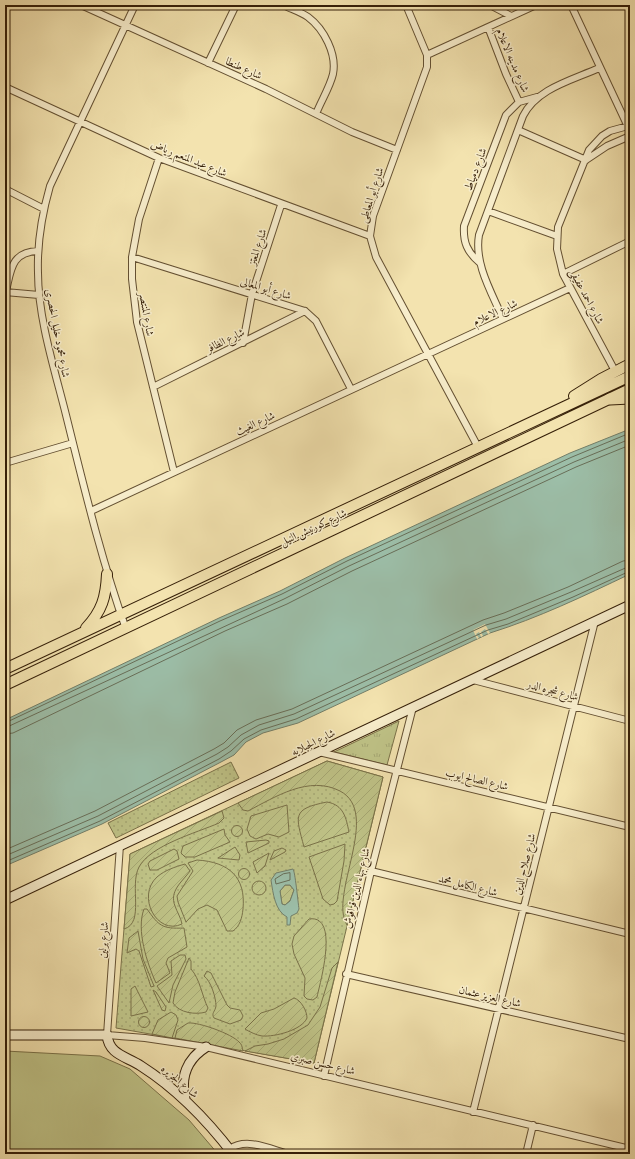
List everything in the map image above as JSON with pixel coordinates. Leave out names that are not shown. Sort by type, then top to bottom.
[{"type":"highway","points":[[610,399],[630,398]]},
{"type":"main road","points":[[547,413],[601,378],[630,364]]},
{"type":"main road","name":"شارع كورنيش النيل","points":[[5,669],[478,447],[547,413],[630,376]]},
{"type":"main road","name":"شارع كورنيش النيل","points":[[5,685],[630,390]]},
{"type":"main road","points":[[82,632],[94,619],[103,604],[108,574]]},
{"type":"street","name":"شارع طنطا","points":[[81,5],[208,63],[352,132],[397,150]]},
{"type":"street","name":"شارع محمود خليل الحصرى","points":[[126,628],[108,574],[54,369],[39,295],[38,250],[44,209],[59,165],[135,5]]},
{"type":"street","points":[[208,63],[236,5]]},
{"type":"street","points":[[283,5],[308,17],[320,28],[333,57],[333,74],[316,114]]},
{"type":"street","points":[[406,5],[427,55],[536,5]]},
{"type":"street","points":[[490,5],[511,16]]},
{"type":"street","points":[[571,5],[629,128]]},
{"type":"street","name":"شارع مدينه الاعلام","points":[[488,27],[506,74],[519,102]]},
{"type":"street","name":"شارع أبو المعاطى","points":[[427,55],[427,67],[373,216],[370,236],[376,257],[478,447]]},
{"type":"street","name":"شارع دمياط","points":[[480,263],[472,256],[466,247],[463,237],[464,226],[506,115],[519,102],[537,97],[600,68]]},
{"type":"street","name":"شارع عبد المنعم رياض","points":[[5,87],[159,158],[370,236]]},
{"type":"street","name":"شارع دمياط","points":[[503,319],[480,263],[478,244],[488,211],[518,130],[527,109],[537,97]]},
{"type":"street","name":"شارع احمد عفيفى","points":[[615,371],[563,274],[557,249],[557,236],[558,227],[589,150],[602,136],[610,131],[629,128]]},
{"type":"street","points":[[518,130],[586,160],[607,146],[630,136]]},
{"type":"street","name":"شارع المنتصر","points":[[159,158],[139,220],[132,258],[133,301],[174,472]]},
{"type":"street","points":[[5,189],[44,209]]},
{"type":"street","name":"شارع المعتز","points":[[243,342],[252,294],[280,204]]},
{"type":"street","points":[[488,211],[557,236]]},
{"type":"street","points":[[563,274],[630,241]]},
{"type":"street","points":[[38,250],[22,254],[16,259],[11,266],[6,292],[39,295]]},
{"type":"street","name":"شارع أبو المعالى","points":[[132,258],[305,311],[316,320],[351,389]]},
{"type":"street","name":"شارع الاعلام","points":[[428,353],[570,288]]},
{"type":"street","name":"شارع الظافر","points":[[153,387],[305,311]]},
{"type":"street","name":"شارع الغيث","points":[[91,511],[428,353]]},
{"type":"street","points":[[5,463],[73,443]]},
{"type":"street","name":"شارع الجبلايه","points":[[5,900],[630,605]]},
{"type":"street","points":[[621,609],[630,612]]},
{"type":"street","name":"شارع صلاح الدين","points":[[472,1112],[595,621]]},
{"type":"street","name":"شارع شجره الدر","points":[[471,679],[630,721]]},
{"type":"street","name":"شارع بهاء الدين قراقوش","points":[[324,1076],[346,974],[413,707]]},
{"type":"street","name":"شارع الصالح ايوب","points":[[319,752],[549,806],[630,827]]},
{"type":"street","name":"شارع برلين","points":[[107,1035],[120,845]]},
{"type":"street","name":"شارع الكامل محمد","points":[[371,871],[630,934]]},
{"type":"street","name":"شارع العزيز عثمان","points":[[346,974],[630,1039]]},
{"type":"street","name":"شارع حسن صبري","points":[[5,1036],[107,1035],[145,1038],[206,1047],[630,1149]]},
{"type":"street","name":"شارع الجزيره","points":[[107,1035],[108,1044],[112,1050],[141,1066],[185,1099],[232,1152]]},
{"type":"street","points":[[185,1099],[183,1082],[185,1073],[193,1058],[206,1047]]},
{"type":"street","points":[[526,1154],[534,1125]]},
{"type":"street","points":[[232,1152],[240,1144],[247,1144],[288,1154]]},
{"type":"green space","points":[[399,721],[387,765],[334,752]]},
{"type":"green space","points":[[327,761],[383,777],[314,1063],[116,1028],[130,854]]},
{"type":"green space","points":[[327,761],[383,777],[347,925],[343,912],[344,894],[356,835],[356,817],[352,802],[340,791],[316,785],[281,794],[248,811],[243,810],[238,803]]},
{"type":"green space","points":[[231,762],[239,778],[116,838],[108,823]]},
{"type":"green space","points":[[327,802],[341,809],[349,832],[304,847],[299,828],[299,816],[302,811],[307,808]]},
{"type":"green space","points":[[287,805],[289,832],[279,837],[268,834],[256,839],[250,836],[247,829],[251,816]]},
{"type":"green space","points":[[222,811],[224,818],[219,823],[175,840],[153,852],[145,859],[139,867],[136,875],[134,919],[130,925],[124,929],[130,854]]},
{"type":"green space","points":[[237,825],[241,827],[243,831],[241,835],[237,837],[233,835],[231,831],[233,827]]},
{"type":"green space","points":[[224,829],[225,835],[230,842],[195,857],[185,857],[181,853],[183,846]]},
{"type":"green space","points":[[269,841],[269,843],[248,853],[246,842]]},
{"type":"green space","points":[[345,844],[344,861],[337,901],[330,905],[323,899],[309,857]]},
{"type":"green space","points":[[235,847],[240,855],[239,860],[218,858]]},
{"type":"green space","points":[[282,848],[286,850],[285,852],[270,860],[274,851]]},
{"type":"green space","points":[[174,849],[177,851],[179,859],[157,870],[150,870],[148,864],[150,861]]},
{"type":"green space","points":[[269,853],[265,866],[257,873],[253,862]]},
{"type":"green space","points":[[197,860],[218,864],[233,873],[238,880],[242,888],[243,909],[240,922],[233,931],[227,931],[217,910],[207,905],[198,909],[186,922],[177,896],[193,871],[188,863]]},
{"type":"green space","points":[[185,864],[190,871],[177,887],[174,896],[175,906],[182,924],[173,926],[165,924],[152,912],[149,903],[151,885],[163,872]]},
{"type":"green space","points":[[244,868],[248,870],[250,874],[248,878],[244,880],[240,878],[238,874],[240,870]]},
{"type":"green space","points":[[256,881],[262,881],[266,885],[266,891],[262,895],[256,895],[252,891],[252,885]]},
{"type":"green space","points":[[285,885],[290,885],[294,890],[290,901],[285,905],[282,904],[280,891]]},
{"type":"green space","points":[[144,909],[147,909],[158,923],[166,927],[184,928],[187,947],[168,958],[166,963],[170,973],[156,983],[146,956],[142,936],[141,927]]},
{"type":"green space","points":[[309,919],[318,920],[324,927],[326,938],[324,965],[317,997],[313,1000],[307,999],[304,996],[305,978],[294,954],[292,944],[294,936]]},
{"type":"green space","points":[[138,931],[143,959],[154,986],[151,987],[139,951],[136,949],[127,953],[129,938]]},
{"type":"green space","points":[[180,955],[185,955],[186,959],[173,985],[169,1003],[157,986],[172,975],[171,961]]},
{"type":"green space","points":[[189,958],[191,961],[191,969],[197,978],[208,1008],[206,1012],[197,1013],[183,1011],[173,1003],[175,992]]},
{"type":"green space","points":[[338,962],[314,1063],[245,1051],[255,1046],[284,1039],[308,1025],[320,1007],[332,968]]},
{"type":"green space","points":[[207,971],[211,973],[227,1005],[230,1008],[240,1010],[243,1016],[241,1020],[230,1024],[214,1018],[213,1014],[216,1008],[216,1003],[211,986],[207,978],[204,976]]},
{"type":"green space","points":[[135,986],[148,1012],[131,1016],[131,989]]},
{"type":"green space","points":[[153,990],[166,1007],[165,1011],[162,1010]]},
{"type":"green space","points":[[294,998],[301,1003],[307,1015],[307,1018],[300,1026],[288,1032],[267,1036],[258,1035],[245,1029],[261,1013],[274,1009]]},
{"type":"green space","points":[[171,1012],[176,1015],[178,1020],[172,1038],[152,1034],[158,1020]]},
{"type":"green space","points":[[144,1016],[148,1018],[150,1022],[148,1026],[144,1028],[140,1026],[138,1022],[140,1018]]},
{"type":"green space","points":[[188,1023],[207,1026],[223,1032],[240,1043],[243,1051],[175,1038],[177,1030]]},
{"type":"green space","points":[[5,1051],[100,1056],[130,1069],[189,1120],[218,1154],[5,1154]]},
{"type":"water","points":[[630,429],[630,574],[543,614],[490,633],[298,723],[263,733],[246,742],[234,755],[102,824],[5,866],[5,720],[219,618],[280,591],[345,558],[570,453]]},
{"type":"water","points":[[293,869],[294,871],[299,909],[297,913],[291,916],[290,925],[287,925],[287,917],[280,911],[274,896],[271,880],[276,873]],"holes":[[[285,885],[290,885],[294,890],[290,901],[285,905],[282,904],[280,891]]]},
{"type":"pier","points":[[485,624],[490,633],[488,634],[485,629],[481,632],[483,636],[481,637],[479,632],[476,634],[479,638],[477,639],[473,630]]}]
